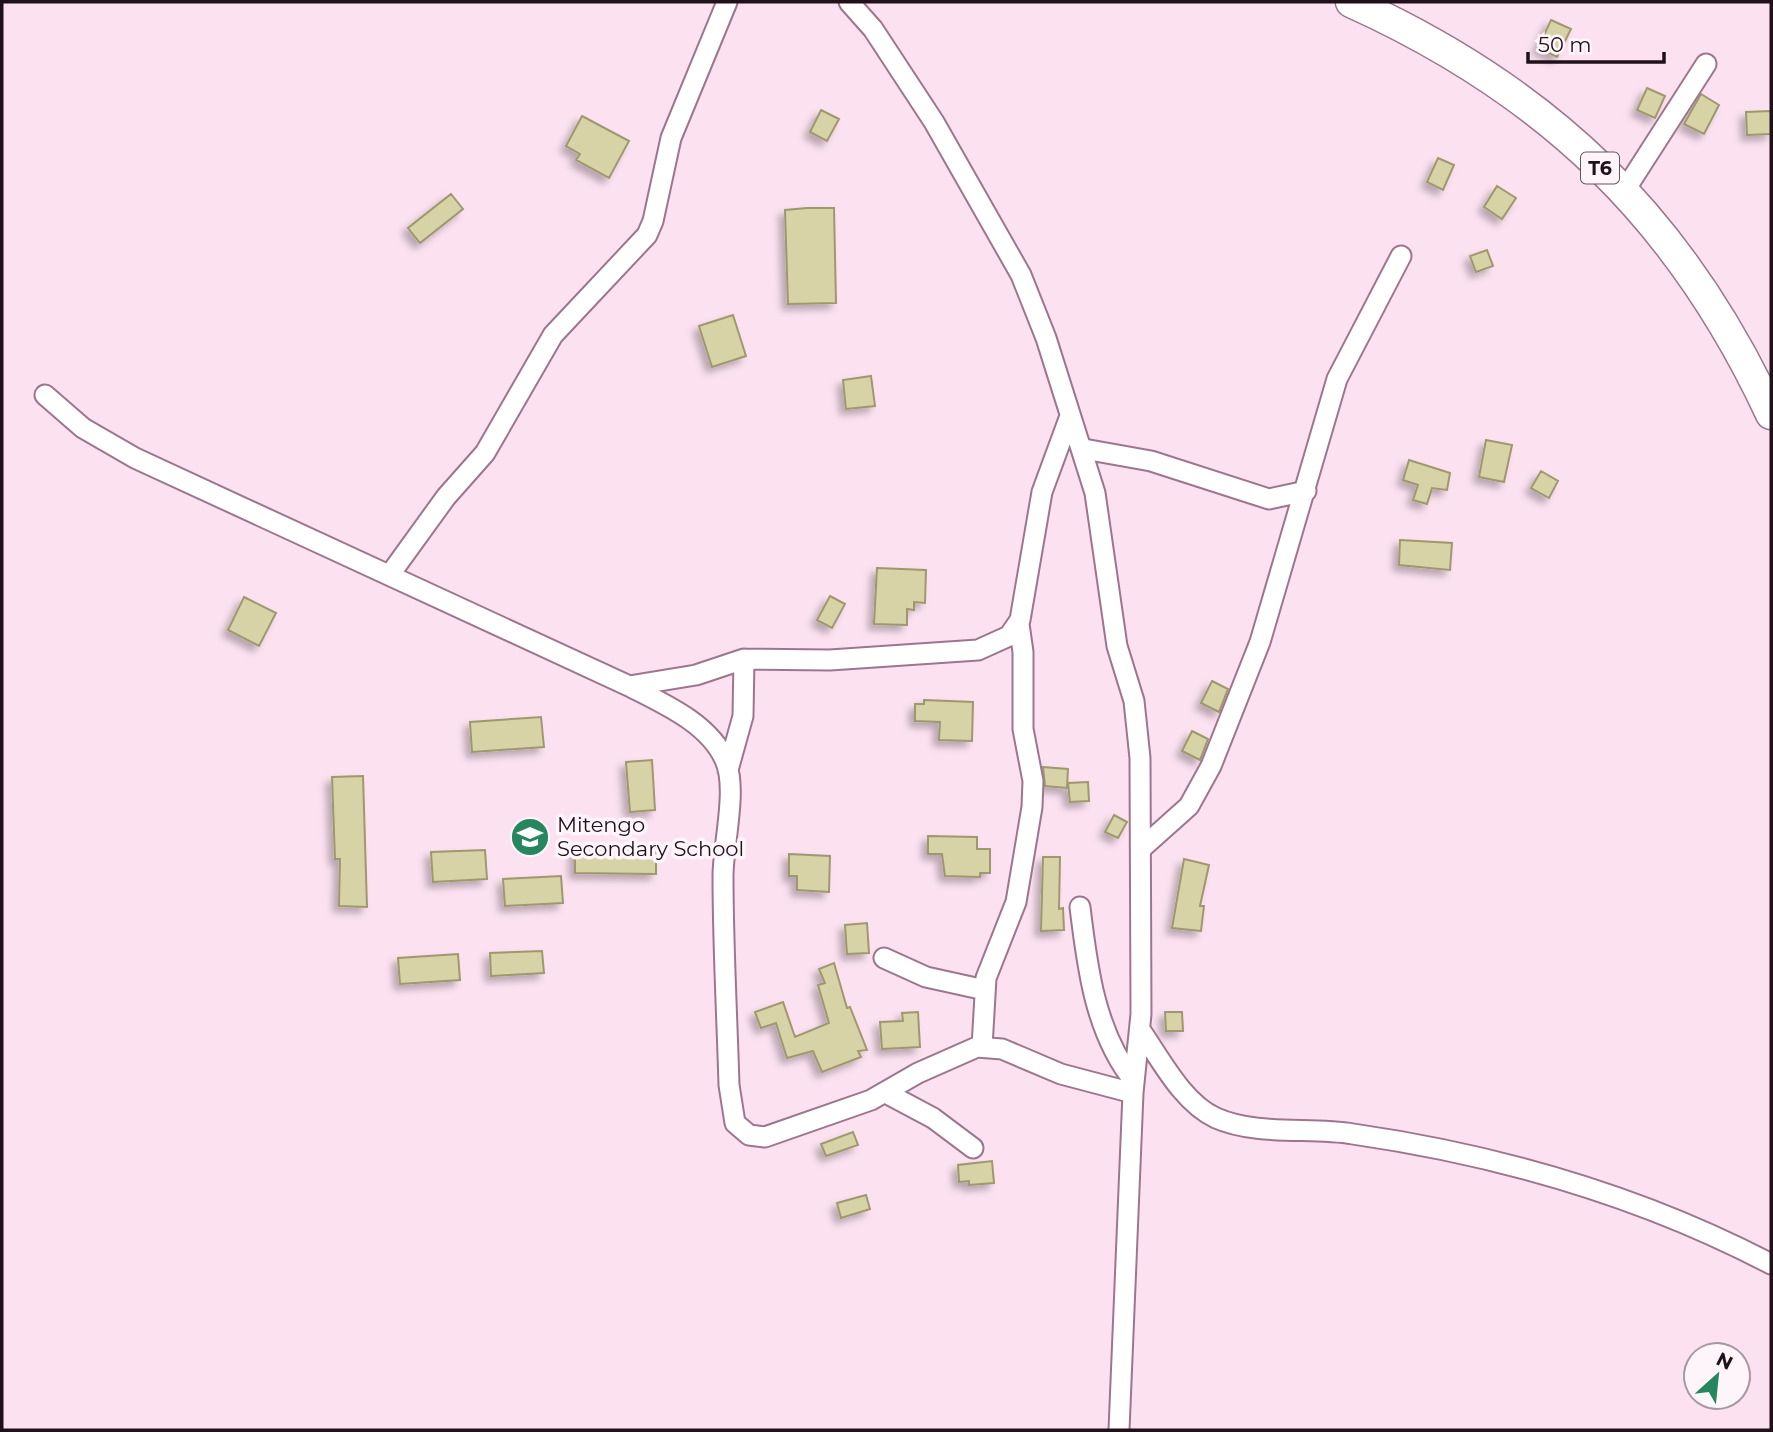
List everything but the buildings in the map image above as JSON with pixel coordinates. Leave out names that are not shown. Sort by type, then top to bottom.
[{"type":"highway","name":"T6","points":[[1351,2],[1416,31],[1515,93],[1625,190],[1677,252],[1721,320],[1771,414]]},
{"type":"street","points":[[391,573],[446,497],[485,453],[553,335],[647,235],[653,221],[671,138],[727,2]]},
{"type":"street","points":[[849,2],[873,30],[934,122],[1021,275],[1084,449],[1095,493],[1117,646],[1133,701],[1140,758],[1141,1031],[1134,1087],[1119,1430]]},
{"type":"street","points":[[1625,190],[1706,64]]},
{"type":"street","points":[[1142,848],[1189,806],[1211,766],[1260,642],[1337,379],[1401,256]]},
{"type":"street","points":[[45,395],[83,428],[135,458],[248,512],[391,573],[662,702],[716,745],[728,770]]},
{"type":"street","points":[[982,1047],[985,990],[991,961],[1016,902],[1032,807],[1033,781],[1023,729],[1023,652],[1019,624],[1042,492],[1070,416]]},
{"type":"street","points":[[1084,449],[1151,461],[1269,499],[1306,491]]},
{"type":"street","points":[[629,686],[695,676],[744,659],[830,660],[978,650],[1003,640],[1019,624]]},
{"type":"street","points":[[744,659],[743,716],[728,770],[723,875],[729,1085],[735,1123],[749,1135],[765,1137],[886,1093],[956,1055],[982,1047],[1002,1049],[1061,1074],[1134,1087]]},
{"type":"street","points":[[1080,907],[1096,1000],[1114,1052],[1134,1087]]},
{"type":"street","points":[[884,958],[926,977],[985,990]]},
{"type":"street","points":[[1141,1031],[1191,1099],[1219,1119],[1252,1127],[1353,1133],[1542,1173],[1624,1198],[1771,1264]]},
{"type":"street","points":[[886,1093],[933,1118],[973,1148]]},
{"type":"place","name":"Mitengo Secondary School","points":[[530,837]]}]
